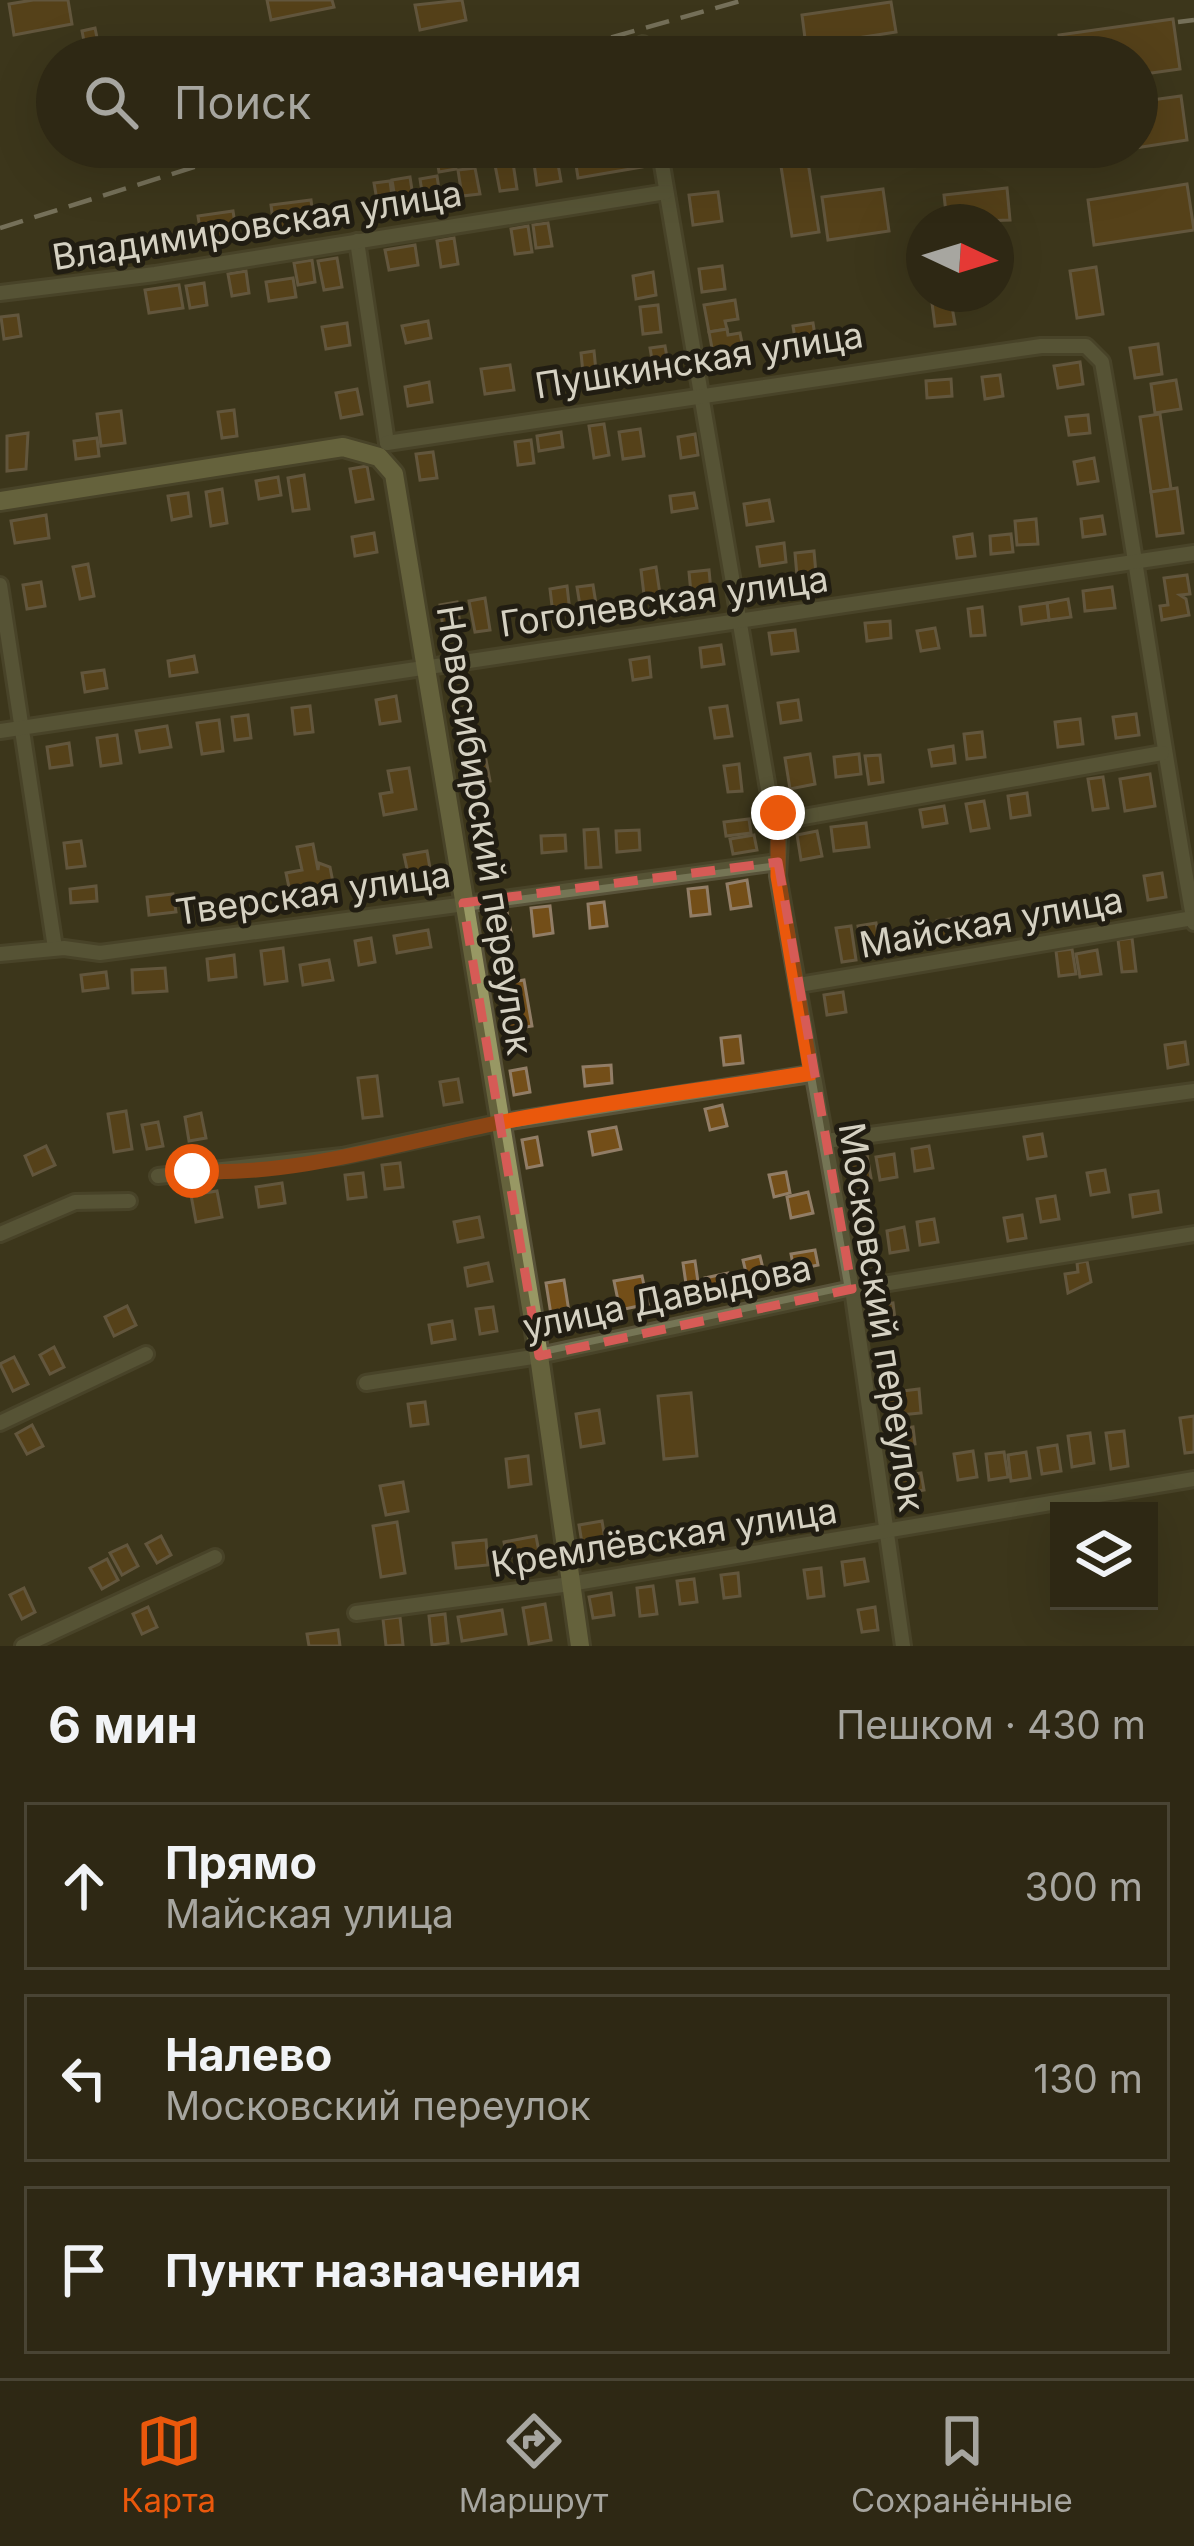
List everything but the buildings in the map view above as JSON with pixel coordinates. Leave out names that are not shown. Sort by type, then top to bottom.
[{"type":"street","name":"Московский переулок","points":[[662,168],[768,789],[781,821],[778,862],[852,1289],[903,1646]]},
{"type":"street","name":"Владимировская улица","points":[[0,293],[666,192]]},
{"type":"street","name":"Новосибирский переулок","points":[[357,241],[383,450],[398,485],[497,1123],[539,1356],[580,1646]]},
{"type":"street","name":"Пушкинская улица","points":[[0,501],[343,448],[383,450],[698,393],[1041,346],[1093,349],[1102,362],[1137,560]]},
{"type":"street","name":"Гоголевская улица","points":[[0,730],[1194,553]]},
{"type":"street","points":[[1137,560],[1162,753],[1194,920]]},
{"type":"street","points":[[0,586],[55,949]]},
{"type":"street","points":[[781,821],[1162,753]]},
{"type":"street","name":"Тверская улица","points":[[0,954],[55,949],[100,953],[778,862]]},
{"type":"street","name":"Майская улица","points":[[799,985],[1194,920]]},
{"type":"street","points":[[158,1176],[342,1156],[497,1123],[811,1073]]},
{"type":"street","points":[[826,1142],[1194,1091]]},
{"type":"street","points":[[0,1234],[75,1202],[129,1201]]},
{"type":"street","name":"улица Давыдова","points":[[365,1383],[539,1356],[852,1289],[1194,1234]]},
{"type":"street","points":[[0,1423],[146,1354]]},
{"type":"street","name":"Кремлёвская улица","points":[[356,1613],[570,1584],[1194,1479]]},
{"type":"street","points":[[23,1646],[214,1557]]},
{"type":"highlighted area","points":[[778,862],[852,1289],[539,1356],[463,903]]},
{"type":"railway","points":[[616,36],[744,0]]},
{"type":"railway","points":[[1178,22],[1194,20]]},
{"type":"railway","points":[[0,228],[191,168]]},
{"type":"route","points":[[192,1171],[230,1172],[342,1156],[497,1123],[811,1073],[778,876],[778,813]]}]
